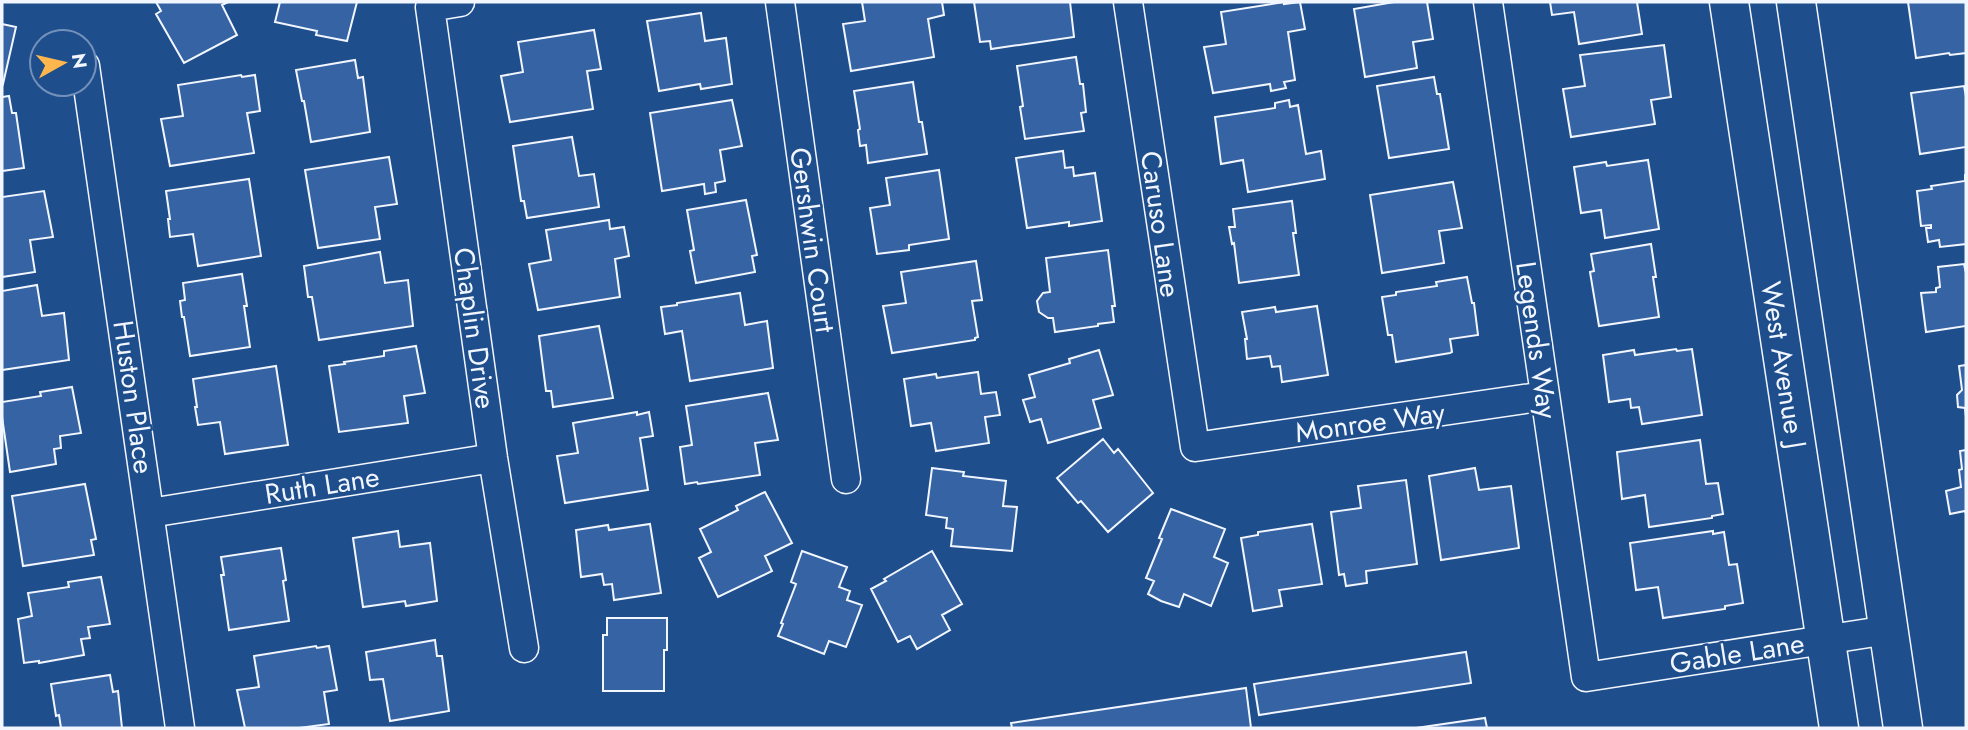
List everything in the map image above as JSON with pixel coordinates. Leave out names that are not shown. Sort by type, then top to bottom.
[{"type":"main road","name":"West Avenue J","points":[[1729,2],[1839,728]]},
{"type":"main road","points":[[1796,2],[1903,728]]},
{"type":"street","name":"Chaplin Drive","points":[[460,2],[430,7],[493,458],[524,648]]},
{"type":"street","name":"Gershwin Court","points":[[779,2],[846,479]]},
{"type":"street","name":"Caruso Lane","points":[[1128,2],[1195,447]]},
{"type":"street","name":"Legends Way","points":[[1488,2],[1586,677]]},
{"type":"street","name":"Huston Place","points":[[90,98],[180,728]]},
{"type":"street","name":"Monroe Way","points":[[1195,447],[1545,396]]},
{"type":"street","name":"Ruth Lane","points":[[150,513],[493,458]]},
{"type":"street","name":"Gable Lane","points":[[1586,677],[1888,629]]},
{"type":"building","points":[[156,2],[228,2],[222,5],[237,35],[184,63],[156,14],[161,11]]},
{"type":"building","points":[[280,2],[357,2],[347,41],[316,35],[317,31],[275,22]]},
{"type":"building","points":[[862,2],[942,2],[944,15],[928,19],[934,57],[851,71],[843,24],[865,21]]},
{"type":"building","points":[[974,2],[1070,2],[1074,37],[991,49],[990,41],[980,42]]},
{"type":"building","points":[[1300,2],[1305,29],[1288,32],[1295,80],[1284,82],[1286,88],[1271,91],[1270,84],[1213,93],[1204,47],[1226,44],[1221,12]]},
{"type":"building","points":[[1394,2],[1427,2],[1433,39],[1413,42],[1417,68],[1365,77],[1354,9]]},
{"type":"building","points":[[1550,2],[1637,2],[1642,34],[1579,44],[1574,12],[1552,15]]},
{"type":"building","points":[[1908,2],[1966,2],[1966,53],[1916,58]]},
{"type":"building","points":[[701,13],[705,41],[726,38],[732,84],[701,89],[700,84],[659,91],[647,21]]},
{"type":"building","points":[[2,24],[16,27],[3,84],[2,83]]},
{"type":"building","points":[[594,30],[601,69],[587,71],[593,109],[510,122],[501,76],[523,72],[518,42]]},
{"type":"building","points":[[1664,45],[1671,97],[1651,100],[1655,124],[1571,137],[1563,89],[1585,86],[1580,55]]},
{"type":"building","points":[[1076,57],[1080,84],[1083,84],[1086,112],[1081,113],[1084,131],[1025,139],[1017,66]]},
{"type":"building","points":[[355,60],[358,78],[363,77],[370,132],[311,142],[296,70]]},
{"type":"building","points":[[255,75],[260,111],[247,113],[254,153],[170,166],[161,119],[183,116],[178,85]]},
{"type":"building","points":[[1434,77],[1437,94],[1440,94],[1449,149],[1389,158],[1377,86]]},
{"type":"building","points":[[913,82],[927,154],[868,163],[866,145],[860,146],[854,91]]},
{"type":"building","points":[[1964,86],[1966,147],[1920,154],[1911,93]]},
{"type":"building","points":[[9,96],[12,113],[16,113],[24,168],[2,171],[2,97]]},
{"type":"building","points":[[732,100],[742,146],[720,150],[725,181],[715,183],[716,192],[705,194],[704,184],[662,191],[650,113]]},
{"type":"building","points":[[1289,100],[1290,107],[1298,105],[1306,154],[1321,151],[1325,179],[1248,192],[1243,160],[1221,164],[1215,117],[1275,108],[1275,103]]},
{"type":"building","points":[[572,137],[579,176],[594,174],[599,207],[527,218],[524,201],[521,201],[513,146]]},
{"type":"building","points":[[1063,151],[1065,168],[1073,167],[1074,176],[1095,173],[1102,221],[1027,228],[1016,158]]},
{"type":"building","points":[[389,157],[397,204],[375,207],[380,239],[318,248],[305,170]]},
{"type":"building","points":[[1648,160],[1659,229],[1605,238],[1601,210],[1581,213],[1574,167],[1606,162],[1607,166]]},
{"type":"building","points":[[939,170],[949,239],[909,245],[909,250],[877,254],[870,208],[890,205],[886,178]]},
{"type":"building","points":[[1965,175],[1966,244],[1940,247],[1939,240],[1928,242],[1926,228],[1931,228],[1931,225],[1921,226],[1917,191],[1965,181]]},
{"type":"building","points":[[249,179],[261,256],[198,266],[193,234],[170,237],[166,191]]},
{"type":"building","points":[[1453,182],[1462,228],[1439,231],[1444,263],[1382,273],[1370,195]]},
{"type":"building","points":[[44,191],[53,237],[30,240],[35,272],[2,277],[2,197]]},
{"type":"building","points":[[746,200],[757,255],[752,256],[755,272],[696,283],[687,210]]},
{"type":"building","points":[[1292,201],[1299,275],[1239,283],[1234,243],[1232,244],[1229,227],[1235,227],[1233,209]]},
{"type":"building","points":[[609,220],[610,229],[624,227],[629,256],[615,259],[620,297],[538,310],[529,264],[551,260],[546,230]]},
{"type":"building","points":[[1651,244],[1659,317],[1599,326],[1590,272],[1594,271],[1591,254]]},
{"type":"building","points":[[1108,250],[1115,306],[1112,306],[1114,322],[1055,332],[1053,318],[1039,312],[1037,301],[1043,293],[1050,292],[1046,258]]},
{"type":"building","points":[[380,252],[385,283],[408,280],[413,326],[319,340],[312,297],[308,297],[304,266]]},
{"type":"building","points":[[976,261],[982,300],[972,301],[978,337],[975,340],[892,353],[883,306],[906,303],[901,272]]},
{"type":"building","points":[[1964,264],[1966,326],[1926,332],[1921,293],[1936,292],[1936,288],[1940,287],[1938,267]]},
{"type":"building","points":[[242,274],[250,347],[190,356],[180,301],[185,300],[183,283]]},
{"type":"building","points":[[1467,277],[1478,335],[1450,339],[1450,353],[1396,362],[1392,335],[1388,335],[1382,297],[1396,295],[1396,292],[1437,286],[1436,282]]},
{"type":"building","points":[[37,285],[42,316],[64,313],[69,360],[2,370],[2,291]]},
{"type":"building","points":[[740,293],[745,325],[767,321],[773,368],[690,381],[682,331],[665,334],[661,307]]},
{"type":"building","points":[[1317,306],[1328,375],[1282,382],[1280,366],[1272,367],[1270,356],[1247,359],[1247,339],[1242,312],[1275,307],[1276,312]]},
{"type":"building","points":[[599,326],[613,398],[553,407],[551,391],[546,391],[539,336]]},
{"type":"building","points":[[416,346],[425,393],[404,396],[408,423],[339,432],[329,366],[384,356],[384,351]]},
{"type":"building","points":[[1692,349],[1702,415],[1642,424],[1639,407],[1631,408],[1630,399],[1609,402],[1603,355],[1634,350],[1635,355]]},
{"type":"building","points":[[1099,350],[1113,395],[1093,400],[1101,428],[1048,443],[1041,419],[1030,422],[1023,400],[1035,397],[1029,375],[1070,363],[1069,359]]},
{"type":"building","points":[[1966,365],[1966,417],[1965,408],[1958,407],[1957,395],[1962,390],[1959,366]]},
{"type":"building","points":[[276,366],[288,445],[225,454],[220,422],[198,425],[193,379]]},
{"type":"building","points":[[978,372],[981,394],[996,392],[1000,415],[985,417],[989,443],[936,451],[931,423],[911,426],[904,379],[936,374],[937,378]]},
{"type":"building","points":[[72,387],[81,433],[60,436],[61,448],[54,449],[56,464],[10,472],[2,402],[41,396],[40,392]]},
{"type":"building","points":[[768,393],[778,440],[755,443],[760,475],[685,484],[680,447],[692,445],[686,406]]},
{"type":"building","points":[[637,412],[637,415],[649,412],[653,436],[640,438],[648,490],[565,503],[557,456],[578,453],[573,423]]},
{"type":"building","points":[[1103,439],[1114,453],[1118,449],[1153,493],[1108,532],[1057,478]]},
{"type":"building","points":[[1700,440],[1706,484],[1718,483],[1723,514],[1649,527],[1645,495],[1622,499],[1617,452]]},
{"type":"building","points":[[1966,450],[1966,514],[1965,511],[1950,514],[1946,491],[1961,487],[1960,451]]},
{"type":"building","points":[[932,468],[964,472],[963,476],[1006,481],[1003,506],[1017,507],[1012,551],[951,546],[953,529],[946,528],[947,518],[926,515]]},
{"type":"building","points":[[1475,468],[1479,490],[1511,486],[1519,548],[1441,560],[1429,476]]},
{"type":"building","points":[[1406,480],[1417,564],[1366,571],[1367,583],[1346,586],[1344,574],[1339,575],[1331,512],[1361,508],[1358,486]]},
{"type":"building","points":[[85,484],[96,539],[91,540],[94,555],[23,566],[12,496]]},
{"type":"building","points":[[765,492],[792,543],[765,556],[772,571],[718,597],[699,558],[711,552],[700,529],[738,510],[736,506]]},
{"type":"building","points":[[1171,509],[1225,529],[1214,557],[1228,563],[1211,606],[1184,594],[1179,607],[1148,594],[1154,581],[1146,578]]},
{"type":"building","points":[[650,524],[661,593],[614,600],[612,584],[604,585],[602,574],[581,577],[576,530],[608,525],[609,530]]},
{"type":"building","points":[[1312,524],[1322,584],[1279,590],[1282,606],[1253,611],[1241,538],[1258,535],[1258,532]]},
{"type":"building","points":[[398,531],[400,547],[430,543],[437,601],[406,606],[405,601],[363,607],[353,538]]},
{"type":"building","points":[[1713,531],[1713,534],[1724,532],[1729,565],[1737,564],[1743,603],[1725,606],[1725,609],[1663,618],[1658,587],[1636,590],[1630,543]]},
{"type":"building","points":[[281,548],[289,621],[229,630],[221,557]]},
{"type":"building","points":[[802,551],[847,567],[839,587],[850,591],[847,600],[862,605],[846,647],[829,641],[824,654],[778,636],[796,584],[791,582]]},
{"type":"building","points":[[932,551],[962,604],[942,615],[950,630],[917,649],[910,636],[898,642],[871,589]]},
{"type":"building","points":[[101,577],[110,624],[88,627],[90,638],[81,639],[84,655],[24,663],[18,619],[32,616],[28,593],[69,587],[68,582]]},
{"type":"building","points":[[607,618],[667,618],[664,691],[603,691],[603,635],[607,635]]},
{"type":"building","points":[[435,640],[437,656],[442,656],[449,711],[390,721],[383,679],[370,680],[366,652]]},
{"type":"building","points":[[329,646],[337,690],[324,692],[329,724],[299,728],[245,728],[237,690],[259,687],[254,656]]},
{"type":"building","points":[[1466,652],[1471,683],[1259,715],[1254,684]]},
{"type":"building","points":[[110,675],[113,692],[118,691],[122,728],[61,728],[59,715],[56,716],[51,684]]},
{"type":"building","points":[[1246,688],[1251,728],[1012,728],[1011,723]]},
{"type":"building","points":[[1485,718],[1487,728],[1416,728]]}]
